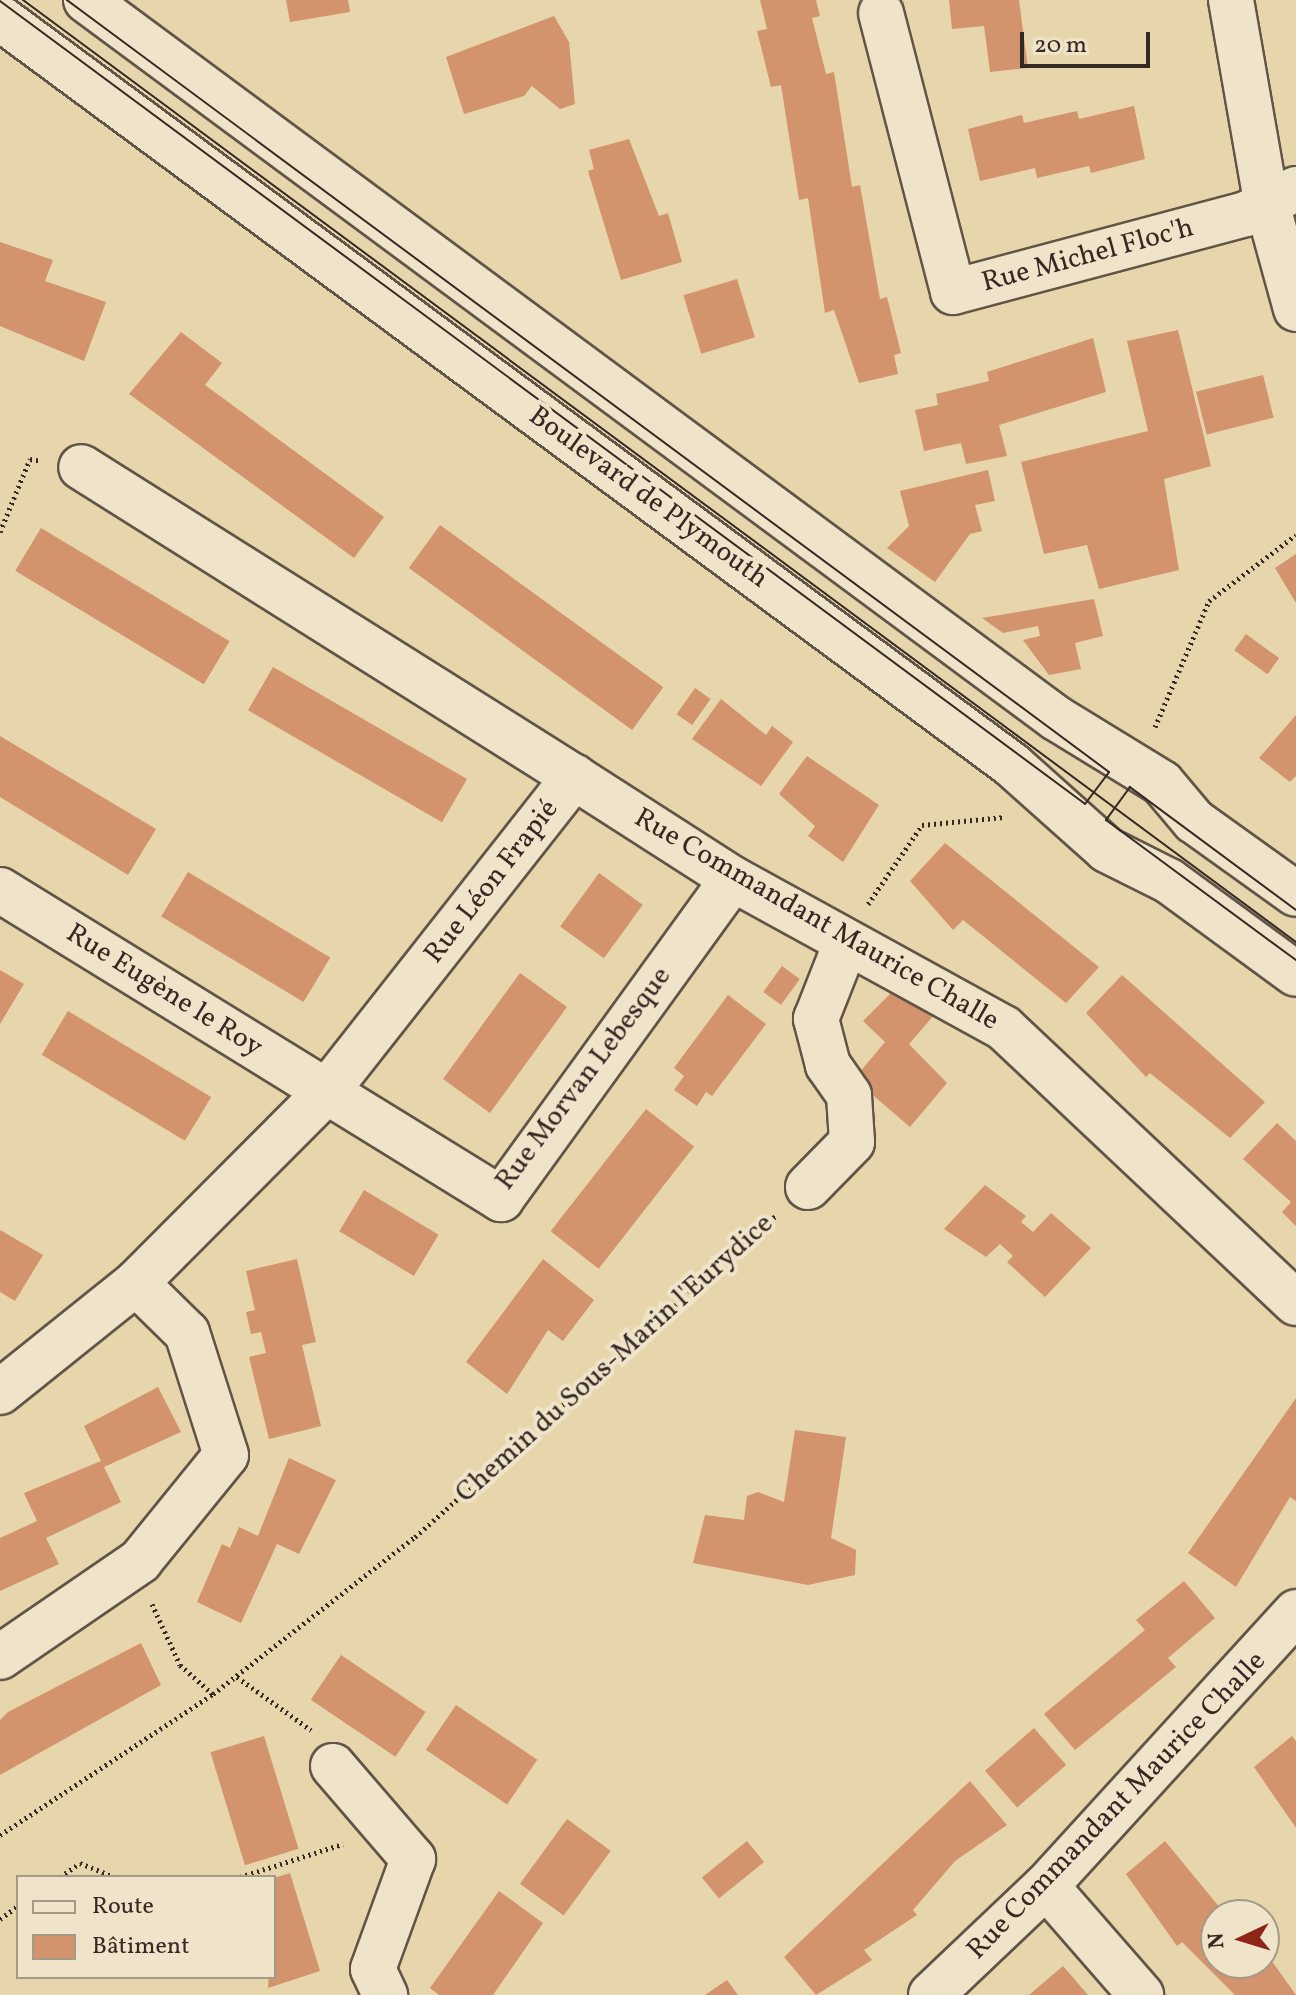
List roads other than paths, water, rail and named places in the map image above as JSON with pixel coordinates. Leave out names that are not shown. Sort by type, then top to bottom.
[{"type":"street","points":[[86,0],[1043,708],[1134,762],[1194,821],[1296,894]]},
{"type":"street","points":[[1231,0],[1281,195],[1296,309]]},
{"type":"street","name":"Rue Michel Floc'h","points":[[881,13],[953,292],[1246,214],[1281,195]]},
{"type":"street","name":"Boulevard de Plymouth","points":[[0,18],[1012,765],[1107,850],[1169,881],[1296,974]]},
{"type":"street","name":"Rue Léon Frapié","points":[[0,1392],[136,1283],[327,1091],[574,777],[81,467]]},
{"type":"street","name":"Rue Commandant Maurice Challe","points":[[574,777],[733,879],[1004,1028],[1296,1303]]},
{"type":"street","name":"Rue Morvan Lebesque","points":[[327,1091],[501,1199],[733,879]]},
{"type":"street","name":"Rue Eugène le Roy","points":[[0,890],[327,1091]]},
{"type":"street","points":[[808,1187],[852,1142],[849,1095],[828,1065],[816,1019],[846,943]]},
{"type":"street","points":[[0,1657],[140,1561],[226,1455],[187,1333],[136,1283]]},
{"type":"street","name":"Rue Commandant Maurice Challe","points":[[931,1995],[1046,1886],[1291,1634]]},
{"type":"street","points":[[333,1766],[413,1859],[373,1969],[385,1995]]},
{"type":"street","points":[[1046,1886],[1141,1995]]},
{"type":"tram line","points":[[23,0],[1296,942]]},
{"type":"tram line","points":[[0,1],[1085,804],[1109,772],[67,0]]},
{"type":"tram line","points":[[1296,910],[1130,787],[1106,820],[1296,960]]}]
